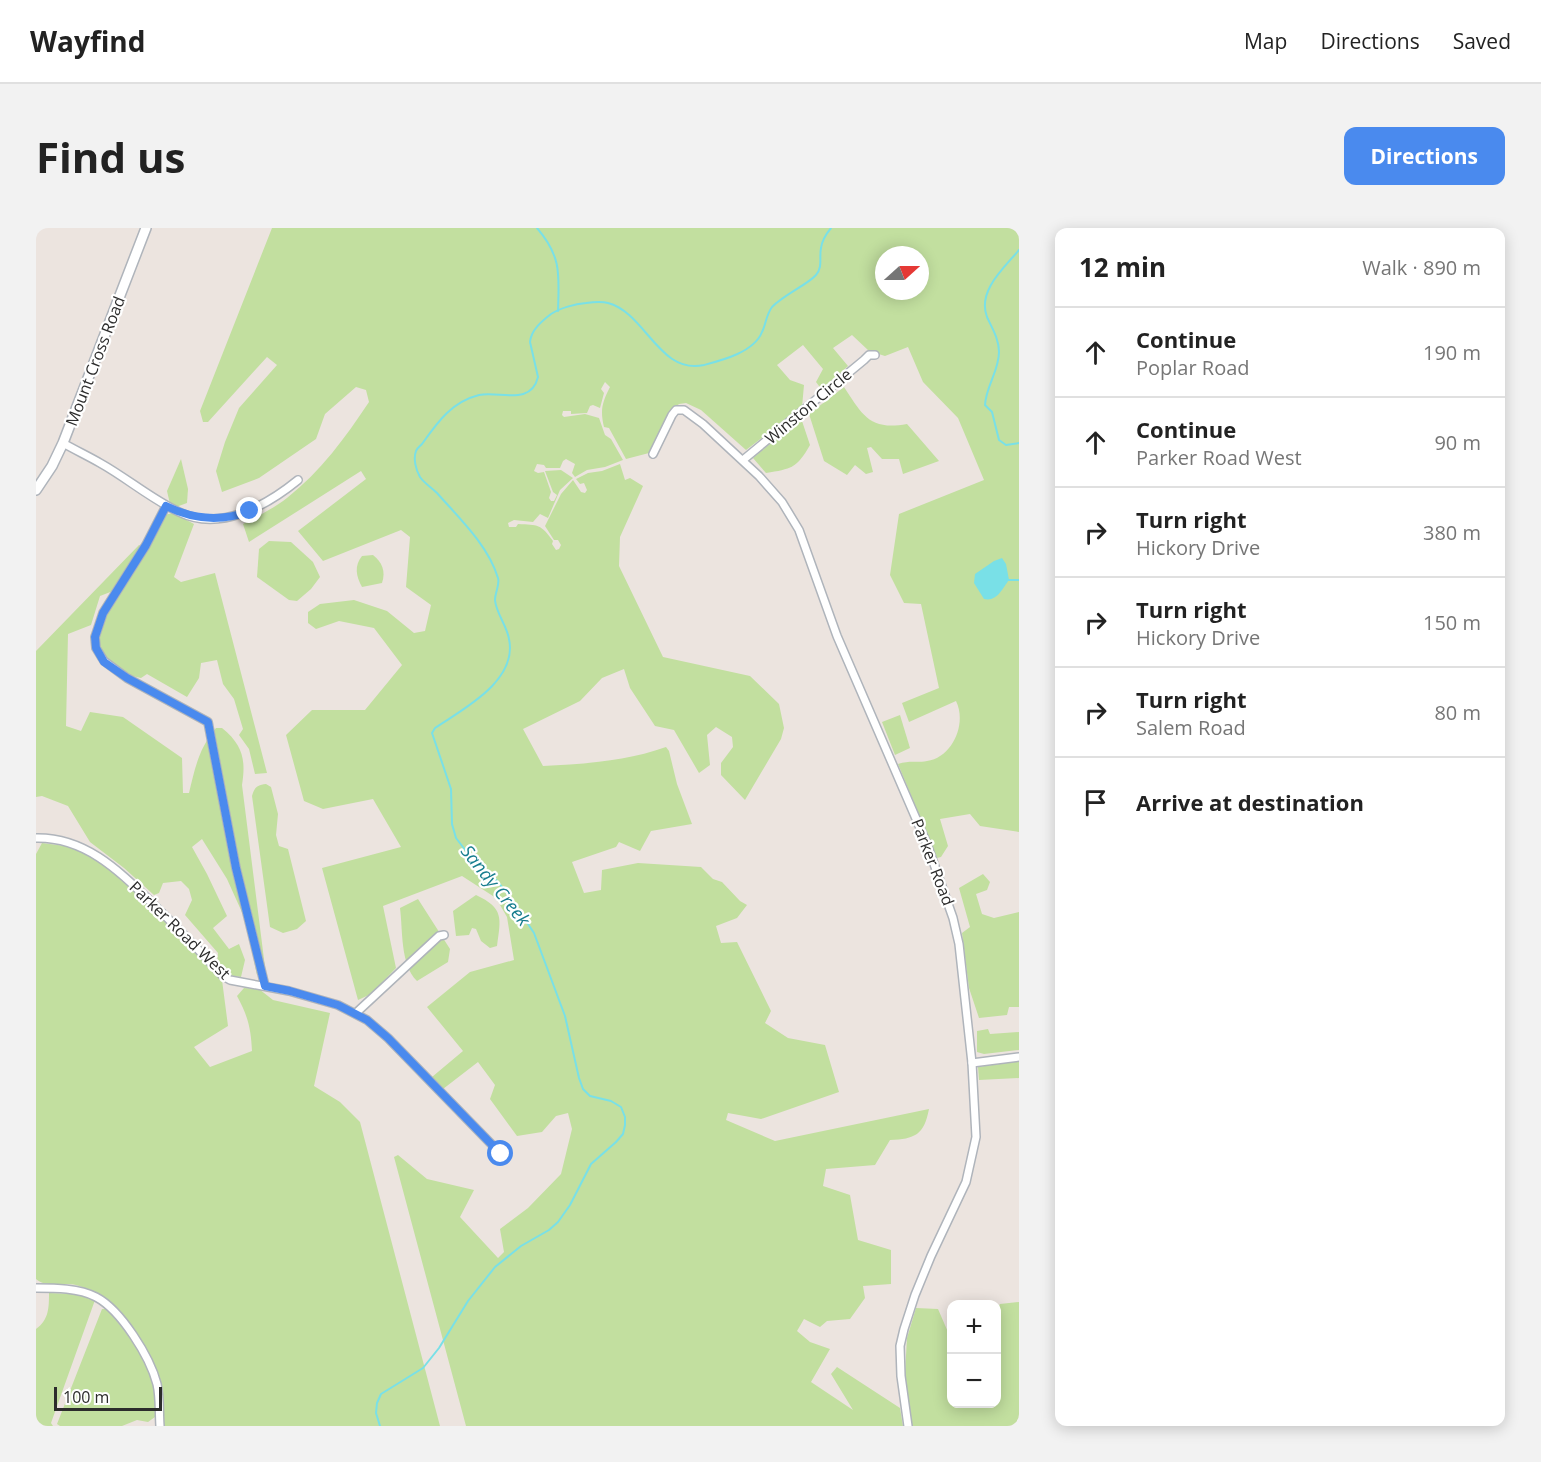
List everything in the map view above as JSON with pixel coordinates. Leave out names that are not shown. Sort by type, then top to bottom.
[{"type":"main road","name":"Mount Cross Road","points":[[36,490],[52,466],[63,443],[146,228]]},
{"type":"street","name":"Winston Circle","points":[[743,460],[869,356],[875,355]]},
{"type":"street","name":"Parker Road","points":[[653,454],[672,415],[680,409],[684,410],[704,424],[772,489],[799,530],[837,636],[900,779],[949,904],[957,936],[972,1063],[976,1137],[966,1182],[915,1295],[900,1346],[901,1376],[908,1426]]},
{"type":"street","points":[[63,443],[100,462],[166,506],[193,517],[227,518],[250,511],[269,501],[298,480]]},
{"type":"street","points":[[166,506],[146,545],[103,613],[95,637],[96,648],[104,662],[127,678],[208,722],[236,868],[265,986]]},
{"type":"street","name":"Parker Road West","points":[[36,838],[77,845],[105,861],[177,927],[223,976],[236,983],[290,991],[338,1005],[367,1020],[388,1038],[501,1154]]},
{"type":"street","points":[[356,1013],[439,936],[444,935]]},
{"type":"street","points":[[972,1063],[1019,1057]]},
{"type":"street","points":[[36,1288],[70,1290],[88,1294],[110,1308],[143,1351],[154,1373],[159,1393],[159,1426]]},
{"type":"green space","points":[[272,228],[1019,228],[1019,832],[980,826],[970,814],[940,819],[948,846],[941,857],[937,858],[898,764],[927,761],[944,753],[955,738],[960,719],[956,701],[909,722],[902,703],[939,688],[921,604],[904,603],[890,575],[899,514],[984,480],[958,418],[923,382],[908,347],[885,356],[869,351],[852,335],[833,348],[848,366],[822,390],[816,382],[823,369],[803,345],[777,365],[790,380],[804,385],[802,407],[746,450],[701,410],[686,403],[679,404],[669,412],[649,453],[626,459],[609,428],[604,427],[602,407],[610,387],[605,382],[601,389],[604,393],[600,408],[593,405],[587,413],[571,414],[571,411],[563,411],[562,415],[564,417],[585,414],[599,418],[605,435],[611,439],[623,460],[605,467],[587,470],[575,477],[572,473],[575,464],[566,459],[560,468],[546,468],[544,465],[537,464],[534,471],[544,472],[551,492],[549,498],[551,501],[554,501],[557,495],[553,492],[545,471],[561,470],[573,478],[560,490],[548,518],[540,514],[533,522],[514,520],[508,523],[509,527],[516,527],[518,524],[542,528],[553,541],[552,544],[556,550],[559,549],[561,545],[558,540],[554,540],[545,526],[561,494],[573,480],[581,492],[585,493],[587,490],[584,483],[580,484],[576,479],[588,473],[602,471],[620,464],[625,480],[630,478],[643,486],[620,537],[619,566],[663,657],[750,676],[779,704],[784,728],[781,739],[745,800],[721,775],[721,763],[733,747],[732,737],[716,727],[707,735],[710,765],[699,773],[674,730],[655,726],[630,688],[624,669],[602,678],[580,701],[523,729],[543,766],[621,759],[666,747],[692,824],[651,831],[640,851],[619,842],[616,847],[572,862],[584,893],[601,890],[602,870],[638,863],[701,867],[713,879],[722,882],[747,905],[737,918],[716,926],[721,943],[737,942],[771,1011],[765,1023],[788,1038],[825,1045],[839,1092],[761,1119],[728,1113],[726,1120],[775,1141],[929,1109],[921,1130],[912,1137],[890,1140],[875,1165],[826,1169],[823,1186],[850,1195],[858,1240],[891,1250],[891,1284],[863,1286],[865,1298],[850,1319],[827,1321],[820,1327],[804,1319],[797,1331],[810,1342],[830,1349],[811,1382],[853,1410],[831,1374],[837,1367],[900,1408],[903,1426],[466,1426],[394,1157],[398,1155],[427,1179],[474,1190],[460,1217],[498,1258],[504,1252],[500,1229],[528,1208],[561,1174],[572,1129],[568,1113],[556,1116],[542,1132],[517,1136],[490,1099],[495,1085],[478,1062],[443,1089],[432,1077],[463,1051],[427,1007],[470,972],[514,960],[507,917],[496,898],[462,876],[383,906],[396,968],[371,994],[358,1000],[322,868],[401,847],[373,799],[323,809],[304,801],[286,735],[312,710],[365,710],[402,665],[374,628],[339,621],[316,629],[308,623],[308,612],[320,604],[354,600],[387,611],[414,633],[425,631],[431,605],[406,587],[410,537],[401,530],[323,561],[298,531],[366,479],[361,471],[249,542],[243,524],[287,498],[322,465],[369,402],[366,390],[356,387],[325,414],[316,439],[259,478],[222,492],[216,471],[239,408],[277,365],[267,357],[208,422],[203,422],[200,411]]},
{"type":"green space","points":[[844,387],[868,418],[884,425],[907,424],[939,461],[903,474],[899,459],[882,459],[871,447],[867,448],[873,472],[866,474],[855,465],[847,475],[824,461],[809,414]]},
{"type":"green space","points":[[801,418],[810,445],[805,453],[792,466],[766,473],[753,458]]},
{"type":"green space","points":[[181,459],[188,489],[187,503],[176,507],[170,504],[167,491]]},
{"type":"green space","points":[[173,513],[194,524],[174,577],[181,582],[215,573],[267,773],[255,774],[249,749],[239,735],[243,729],[234,699],[223,684],[217,660],[201,663],[199,678],[187,697],[147,674],[141,678],[117,669],[99,649],[97,632],[105,612],[148,548],[164,515]]},
{"type":"green space","points":[[269,541],[291,542],[313,562],[320,577],[311,589],[297,601],[289,600],[257,577],[259,549]]},
{"type":"green space","points":[[139,545],[141,546],[113,591],[100,596],[91,625],[68,634],[66,726],[81,731],[90,712],[123,717],[182,758],[183,793],[189,793],[202,751],[216,728],[222,728],[235,741],[243,760],[242,785],[266,975],[257,975],[245,919],[227,879],[202,839],[192,847],[227,916],[213,928],[229,949],[239,944],[245,960],[241,977],[228,975],[217,964],[218,953],[185,915],[192,900],[189,889],[181,881],[163,883],[159,893],[154,895],[90,842],[68,806],[42,796],[36,797],[36,651]]},
{"type":"green space","points":[[373,555],[382,567],[384,575],[382,583],[362,587],[357,575],[358,564],[362,556]]},
{"type":"green space","points":[[900,715],[910,748],[895,755],[882,722]]},
{"type":"green space","points":[[266,784],[271,787],[278,814],[276,835],[279,846],[288,849],[306,921],[297,929],[283,933],[270,927],[252,796],[256,787]]},
{"type":"green space","points":[[42,843],[73,847],[120,877],[180,934],[222,980],[228,1026],[194,1047],[210,1067],[252,1051],[248,1023],[237,996],[244,988],[259,989],[273,1000],[330,1013],[314,1086],[340,1102],[360,1122],[440,1426],[162,1426],[161,1394],[150,1357],[131,1326],[119,1312],[91,1291],[76,1285],[50,1284],[36,1279],[36,854]]},
{"type":"green space","points":[[983,874],[990,882],[987,890],[976,894],[982,914],[994,918],[1019,912],[1019,1007],[1009,1007],[1007,1015],[979,1018],[969,988],[962,933],[970,927],[959,888]]},
{"type":"green space","points":[[476,895],[496,909],[499,921],[497,946],[490,948],[481,941],[476,929],[472,928],[469,935],[456,936],[453,911]]},
{"type":"green space","points":[[418,899],[450,949],[448,962],[417,981],[405,956],[400,908]]},
{"type":"green space","points":[[988,1029],[990,1034],[1019,1032],[1019,1050],[984,1054],[977,1052],[977,1031]]},
{"type":"green space","points":[[1019,1061],[1019,1078],[979,1080],[978,1067]]},
{"type":"green space","points":[[49,1293],[75,1294],[95,1300],[51,1423],[53,1426],[36,1426],[36,1329],[46,1317]]},
{"type":"green space","points":[[1019,1302],[1019,1426],[912,1426],[905,1373],[907,1338],[916,1308],[938,1309],[947,1330],[947,1408],[1001,1408],[1001,1304]]},
{"type":"green space","points":[[102,1309],[107,1309],[126,1333],[150,1372],[156,1401],[155,1417],[148,1422],[137,1420],[122,1426],[60,1426],[57,1424]]},
{"type":"water","points":[[1002,558],[1006,564],[1009,580],[996,597],[984,599],[974,583],[975,574]]},
{"type":"waterway","points":[[537,228],[555,258],[558,277],[558,311]]},
{"type":"waterway","name":"Sandy Creek","points":[[380,1426],[376,1413],[381,1394],[423,1368],[439,1348],[468,1301],[495,1267],[521,1246],[549,1230],[558,1222],[570,1205],[591,1164],[623,1134],[625,1125],[621,1107],[611,1101],[590,1096],[583,1089],[565,1016],[534,933],[498,882],[456,838],[452,824],[451,789],[432,733],[435,728],[473,703],[497,681],[510,654],[509,639],[496,605],[498,581],[493,566],[472,533],[420,477],[415,464],[416,451],[439,421],[469,398],[487,394],[514,395],[529,391],[538,377],[530,342],[532,334],[551,314],[568,307],[600,302],[621,309],[633,318],[664,352],[675,361],[689,366],[712,363],[745,350],[758,339],[772,307],[816,275],[820,265],[822,242],[831,228]]},
{"type":"waterway","name":"Sandy Creek","points":[[1019,250],[994,280],[989,289],[985,307],[999,347],[997,366],[985,405],[992,412],[999,440],[1006,445],[1019,443]]},
{"type":"waterway","points":[[1007,580],[1019,580]]},
{"type":"route","points":[[250,511],[227,518],[214,519],[186,515],[166,506],[146,545],[103,613],[95,637],[96,648],[104,662],[127,678],[208,722],[236,868],[265,986],[338,1005],[367,1020],[388,1038],[501,1154]]}]
